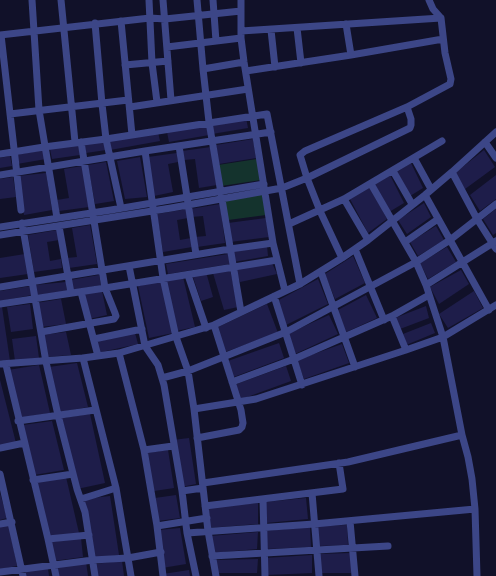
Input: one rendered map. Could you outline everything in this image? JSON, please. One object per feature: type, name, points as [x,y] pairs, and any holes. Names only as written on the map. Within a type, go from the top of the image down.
[{"type":"street","points":[[32,0],[39,110],[57,218]]},
{"type":"street","points":[[41,332],[112,320],[115,318],[115,313],[104,288],[84,162],[78,142],[72,107],[62,0]]},
{"type":"street","points":[[149,0],[152,63],[157,102]]},
{"type":"street","points":[[163,0],[171,100]]},
{"type":"street","points":[[197,0],[205,96],[241,312]]},
{"type":"street","points":[[213,0],[216,40]]},
{"type":"street","points":[[241,0],[241,34],[248,89],[273,243],[286,291]]},
{"type":"street","points":[[342,258],[320,211],[300,155],[305,151],[407,107],[447,87],[451,83],[443,39],[441,18],[433,9],[430,0]]},
{"type":"street","points":[[21,210],[0,35],[94,23],[241,12]]},
{"type":"street","points":[[167,47],[200,43],[241,34],[271,30],[441,18]]},
{"type":"street","points":[[121,21],[132,135]]},
{"type":"street","points":[[94,23],[106,139],[121,208]]},
{"type":"street","points":[[346,24],[351,55]]},
{"type":"street","points":[[297,28],[301,63]]},
{"type":"street","points":[[271,30],[276,67]]},
{"type":"street","points":[[246,71],[443,39]]},
{"type":"street","points":[[125,65],[168,62]]},
{"type":"street","points":[[203,69],[244,62]]},
{"type":"street","points":[[10,114],[102,104],[157,102],[248,89]]},
{"type":"street","points":[[0,235],[59,226],[121,208],[152,203],[222,199],[282,188],[307,178],[410,128],[411,119],[407,107]]},
{"type":"street","points":[[0,154],[44,146],[106,139],[267,114],[300,284]]},
{"type":"street","points":[[0,175],[271,132]]},
{"type":"street","points":[[56,576],[24,443],[3,365],[98,356],[118,353],[145,346],[214,325],[286,291],[321,272],[368,240],[392,219],[452,172],[496,132]]},
{"type":"street","points":[[289,224],[344,199],[442,141]]},
{"type":"street","points":[[485,142],[496,158]]},
{"type":"street","points":[[179,146],[196,254]]},
{"type":"street","points":[[145,151],[163,278],[176,337],[188,371],[194,409],[208,531],[216,576]]},
{"type":"street","points":[[414,158],[431,189]]},
{"type":"street","points":[[393,170],[412,204]]},
{"type":"street","points":[[426,286],[495,244],[477,219],[452,172]]},
{"type":"street","points":[[0,227],[57,218],[153,210],[220,191],[264,184]]},
{"type":"street","points":[[371,184],[416,262],[426,286],[443,337],[472,479],[477,576]]},
{"type":"street","points":[[424,195],[489,310]]},
{"type":"street","points":[[344,199],[368,240]]},
{"type":"street","points":[[162,378],[188,371],[224,358],[286,332],[334,307],[416,262],[450,240],[496,204]]},
{"type":"street","points":[[405,242],[438,219]]},
{"type":"street","points":[[22,224],[46,362],[73,474],[85,512],[95,576]]},
{"type":"street","points":[[59,226],[71,293]]},
{"type":"street","points":[[0,287],[230,248],[273,243]]},
{"type":"street","points":[[355,249],[384,320]]},
{"type":"street","points":[[0,304],[277,260]]},
{"type":"street","points":[[129,266],[145,346],[158,366],[162,378],[196,576]]},
{"type":"street","points":[[321,272],[355,367]]},
{"type":"street","points":[[188,275],[206,328]]},
{"type":"street","points":[[82,292],[98,356]]},
{"type":"street","points":[[232,382],[294,359],[384,320],[429,295]]},
{"type":"street","points":[[274,296],[302,385]]},
{"type":"street","points":[[194,409],[239,403],[256,399],[406,350],[443,337],[496,305]]},
{"type":"street","points":[[392,316],[406,350]]},
{"type":"street","points":[[197,438],[241,429],[244,420],[214,325]]},
{"type":"street","points":[[94,339],[142,329]]},
{"type":"street","points":[[118,353],[144,450],[157,526],[163,576]]},
{"type":"street","points":[[83,358],[116,488],[131,576]]},
{"type":"street","points":[[18,421],[95,410]]},
{"type":"street","points":[[182,491],[203,486],[339,463],[437,442],[462,435]]},
{"type":"street","points":[[0,448],[24,443]]},
{"type":"street","points":[[144,450],[173,446]]},
{"type":"street","points":[[205,506],[343,489],[339,463]]},
{"type":"street","points":[[0,474],[23,572]]},
{"type":"street","points":[[33,480],[73,474]]},
{"type":"street","points":[[81,499],[116,488]]},
{"type":"street","points":[[312,493],[319,576]]},
{"type":"street","points":[[263,499],[265,576]]},
{"type":"street","points":[[188,533],[350,521],[474,509]]},
{"type":"street","points":[[157,526],[207,518]]},
{"type":"street","points":[[350,521],[355,576]]},
{"type":"street","points":[[0,524],[12,522]]},
{"type":"street","points":[[48,539],[89,535]]},
{"type":"street","points":[[212,556],[388,546]]},
{"type":"street","points":[[0,572],[23,572],[53,565],[93,560],[128,558],[160,552]]},
{"type":"green space","points":[[257,159],[261,180],[221,186],[218,165]]},
{"type":"green space","points":[[262,193],[266,215],[228,220],[225,200]]},
{"type":"building","points":[[246,118],[248,128],[212,134],[210,124]]},
{"type":"building","points":[[207,125],[209,135],[169,142],[167,132]]},
{"type":"building","points":[[158,132],[160,141],[110,150],[108,141]]},
{"type":"building","points":[[253,139],[256,158],[219,164],[216,145]]},
{"type":"building","points":[[104,141],[106,150],[86,153],[84,143]]},
{"type":"building","points":[[78,145],[80,155],[52,159],[50,149]]},
{"type":"building","points":[[211,147],[217,185],[199,188],[195,159],[184,160],[182,151]]},
{"type":"building","points":[[44,150],[46,159],[17,164],[15,155]]},
{"type":"building","points":[[484,150],[495,167],[465,189],[455,173]]},
{"type":"building","points":[[177,153],[178,162],[168,164],[173,192],[154,196],[148,157]]},
{"type":"building","points":[[10,156],[12,166],[0,168],[0,158]]},
{"type":"building","points":[[140,157],[147,197],[125,199],[117,161]]},
{"type":"building","points":[[106,162],[114,201],[95,204],[88,165]]},
{"type":"building","points":[[411,163],[423,188],[410,196],[397,172]]},
{"type":"building","points":[[82,166],[89,207],[59,211],[57,200],[69,198],[64,169]]},
{"type":"building","points":[[46,173],[52,210],[24,215],[18,176]]},
{"type":"building","points":[[390,175],[404,203],[389,212],[373,184]]},
{"type":"building","points":[[496,175],[496,199],[480,211],[470,195]]},
{"type":"building","points":[[13,177],[16,197],[0,199],[0,179]]},
{"type":"building","points":[[370,186],[387,219],[368,233],[350,199]]},
{"type":"building","points":[[424,203],[431,217],[407,234],[398,220]]},
{"type":"building","points":[[220,204],[225,243],[197,247],[195,237],[206,236],[203,216],[191,217],[190,209]]},
{"type":"building","points":[[187,209],[188,218],[177,220],[180,240],[191,238],[192,247],[163,252],[157,214]]},
{"type":"building","points":[[496,209],[496,233],[493,235],[483,219]]},
{"type":"building","points":[[266,218],[269,237],[230,242],[228,223]]},
{"type":"building","points":[[90,225],[97,264],[69,268],[67,258],[77,257],[72,228]]},
{"type":"building","points":[[436,226],[444,240],[418,256],[410,242]]},
{"type":"building","points":[[57,230],[59,240],[47,242],[50,261],[61,259],[62,268],[34,272],[28,235]]},
{"type":"building","points":[[267,246],[268,256],[234,262],[232,252]]},
{"type":"building","points":[[447,247],[456,262],[428,279],[420,263]]},
{"type":"building","points":[[25,254],[28,274],[0,278],[0,258]]},
{"type":"building","points":[[228,254],[230,264],[168,274],[166,264]]},
{"type":"building","points":[[353,256],[365,283],[335,299],[325,274]]},
{"type":"building","points":[[272,263],[277,274],[240,282],[235,269]]},
{"type":"building","points":[[230,269],[238,307],[224,310],[213,273]]},
{"type":"building","points":[[461,270],[469,284],[439,304],[430,287]]},
{"type":"building","points":[[206,272],[213,297],[201,301],[192,274]]},
{"type":"building","points":[[99,275],[101,285],[72,290],[70,280]]},
{"type":"building","points":[[183,277],[195,327],[176,331],[164,281]]},
{"type":"building","points":[[318,279],[328,304],[286,325],[277,301]]},
{"type":"building","points":[[161,281],[173,333],[149,338],[138,286]]},
{"type":"building","points":[[66,282],[67,291],[37,295],[35,285]]},
{"type":"building","points":[[31,286],[32,295],[0,301],[0,291]]},
{"type":"building","points":[[102,291],[107,315],[89,319],[84,294]]},
{"type":"building","points":[[474,291],[483,308],[448,328],[439,314]]},
{"type":"building","points":[[366,295],[377,318],[344,333],[338,310]]},
{"type":"building","points":[[61,299],[66,324],[41,327],[36,303]]},
{"type":"building","points":[[30,304],[33,329],[11,332],[7,307]]},
{"type":"building","points":[[267,304],[278,333],[225,352],[216,328]]},
{"type":"building","points":[[426,306],[429,318],[400,329],[395,318]]},
{"type":"building","points":[[0,307],[2,307],[10,361],[4,362],[0,360]]},
{"type":"building","points":[[329,315],[338,334],[295,354],[287,334]]},
{"type":"building","points":[[431,323],[435,333],[406,345],[403,334]]},
{"type":"building","points":[[66,332],[71,355],[46,357],[42,335]]},
{"type":"building","points":[[135,333],[138,344],[97,353],[95,342]]},
{"type":"building","points":[[36,336],[39,358],[15,361],[12,339]]},
{"type":"building","points":[[279,343],[284,358],[231,378],[225,362]]},
{"type":"building","points":[[342,344],[349,363],[304,379],[297,360]]},
{"type":"building","points":[[77,363],[88,407],[60,412],[49,367]]},
{"type":"building","points":[[39,365],[50,413],[19,418],[8,370]]},
{"type":"building","points":[[286,366],[291,381],[239,400],[234,385]]},
{"type":"building","points":[[0,380],[16,443],[0,445]]},
{"type":"building","points":[[90,414],[105,483],[77,489],[62,418]]},
{"type":"building","points":[[52,421],[64,470],[34,475],[23,425]]},
{"type":"building","points":[[189,438],[196,484],[181,487],[173,440]]},
{"type":"building","points":[[168,450],[174,488],[154,491],[146,453]]},
{"type":"building","points":[[66,477],[79,533],[50,536],[36,482]]},
{"type":"building","points":[[0,493],[7,518],[0,520]]},
{"type":"building","points":[[176,495],[180,518],[158,521],[155,498]]},
{"type":"building","points":[[110,496],[119,555],[93,558],[84,499]]},
{"type":"building","points":[[306,498],[308,519],[266,523],[265,502]]},
{"type":"building","points":[[258,503],[258,524],[208,528],[206,508]]},
{"type":"building","points":[[9,525],[17,566],[0,569],[0,526]]},
{"type":"building","points":[[347,525],[348,545],[318,546],[317,526]]},
{"type":"building","points":[[310,527],[311,547],[266,549],[266,531]]},
{"type":"building","points":[[180,528],[186,564],[162,568],[159,530]]},
{"type":"building","points":[[258,532],[257,549],[212,553],[210,536]]},
{"type":"building","points":[[81,538],[83,557],[53,561],[51,542]]},
{"type":"building","points":[[351,553],[351,573],[321,573],[318,554]]},
{"type":"building","points":[[312,555],[312,573],[266,575],[265,558]]},
{"type":"building","points":[[258,559],[257,573],[217,573],[215,560]]},
{"type":"building","points":[[122,561],[124,576],[96,576],[94,564]]},
{"type":"building","points":[[86,562],[88,576],[57,576],[56,568]]},
{"type":"building","points":[[48,569],[49,576],[26,576],[25,571]]},
{"type":"building","points":[[189,570],[190,576],[163,576],[163,574]]}]
